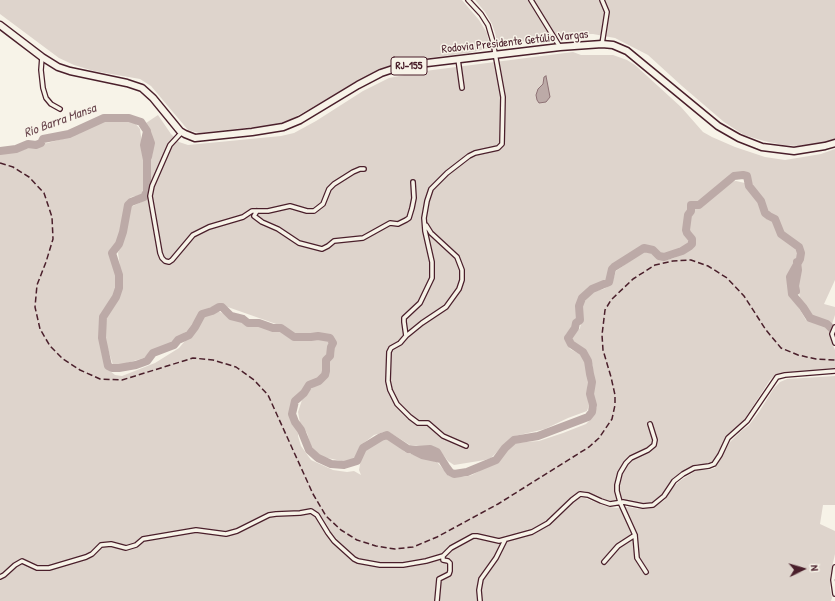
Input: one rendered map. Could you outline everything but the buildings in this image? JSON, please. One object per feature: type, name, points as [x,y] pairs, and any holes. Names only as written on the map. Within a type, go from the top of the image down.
[{"type":"main road","name":"Rodovia Presidente Getúlio Vargas","points":[[0,25],[42,57],[58,67],[127,83],[142,88],[153,98],[175,126],[190,137],[201,138],[283,127],[300,120],[381,73],[402,66],[560,47],[602,44],[620,47],[634,55],[708,118],[728,133],[739,138],[762,147],[794,151],[835,143]]},
{"type":"street","points":[[406,336],[404,318],[420,303],[432,278],[432,262],[424,221],[427,201],[431,189],[447,173],[469,156],[475,153],[498,148],[502,144],[503,97],[493,42],[488,25],[481,14],[468,0]]},
{"type":"street","points":[[531,0],[560,47]]},
{"type":"street","points":[[602,0],[607,12],[602,44]]},
{"type":"street","points":[[42,57],[41,70],[46,98],[51,104],[60,109]]},
{"type":"street","points":[[458,59],[462,88]]},
{"type":"street","points":[[182,132],[170,145],[152,186],[150,196],[162,258],[169,262],[193,234],[209,227],[243,217],[252,211],[268,211],[290,206],[307,212],[314,211],[323,204],[329,189],[334,184],[353,172],[364,169]]},
{"type":"street","points":[[257,211],[254,216],[262,222],[278,229],[299,243],[325,249],[334,241],[363,238],[390,223],[398,224],[409,218],[414,198],[413,182]]},
{"type":"street","points":[[424,221],[431,233],[457,257],[462,270],[462,280],[459,289],[446,307],[422,323],[400,343],[391,348],[388,354],[388,382],[393,397],[402,410],[418,423],[428,423],[443,436],[466,446]]},
{"type":"street","points":[[835,327],[832,334],[835,344]]},
{"type":"street","points":[[0,577],[15,565],[22,562],[37,568],[48,568],[86,557],[92,554],[101,545],[111,544],[126,548],[136,545],[143,539],[196,530],[226,534],[237,531],[269,515],[311,511],[317,515],[334,540],[358,561],[380,565],[426,561],[443,556],[451,548],[473,536],[492,540],[505,540],[532,532],[541,528],[580,494],[588,495],[610,504],[627,502],[646,506],[653,505],[664,496],[674,481],[683,474],[694,468],[714,464],[728,438],[747,421],[777,377],[785,375],[835,372]]},
{"type":"street","points":[[646,572],[637,558],[635,535],[620,502],[618,479],[626,463],[631,458],[648,450],[654,445],[655,440],[650,424]]},
{"type":"street","points":[[604,562],[618,546],[635,535]]},
{"type":"street","points":[[480,601],[479,590],[481,579],[496,558],[505,540]]},
{"type":"street","points":[[437,601],[439,579],[441,576],[449,574],[450,571],[449,561],[443,560],[443,556]]},
{"type":"street","points":[[835,566],[833,580],[835,594]]},
{"type":"shaded area","points":[[0,0],[462,0],[479,20],[487,33],[490,48],[468,53],[405,61],[388,66],[365,77],[290,120],[273,125],[199,133],[188,130],[151,86],[140,79],[94,71],[74,65],[59,58],[0,14]]},
{"type":"shaded area","points":[[475,0],[835,0],[835,139],[820,144],[798,146],[783,145],[744,135],[724,122],[648,55],[615,38],[593,34],[578,34],[498,45],[492,24],[485,12]]},
{"type":"shaded area","points":[[573,52],[581,55],[613,55],[627,60],[635,65],[681,107],[703,132],[735,147],[765,157],[785,160],[821,154],[835,149],[835,280],[824,304],[835,307],[835,315],[832,324],[813,317],[800,298],[798,287],[801,273],[800,263],[802,251],[800,245],[783,233],[777,218],[767,211],[763,200],[753,188],[748,173],[735,173],[698,203],[689,204],[689,211],[684,230],[690,241],[689,245],[663,254],[653,248],[643,246],[613,266],[608,280],[593,286],[581,295],[576,307],[577,318],[574,326],[566,334],[565,338],[570,349],[582,355],[585,360],[588,380],[587,394],[589,405],[587,411],[545,429],[515,436],[491,458],[485,460],[454,465],[448,461],[438,448],[410,445],[389,432],[374,435],[360,446],[355,457],[350,461],[346,462],[323,457],[312,449],[307,433],[300,423],[298,412],[302,400],[312,388],[321,383],[327,376],[329,362],[334,355],[334,338],[332,336],[319,333],[295,334],[279,325],[222,305],[216,305],[201,312],[187,331],[169,344],[150,352],[144,358],[120,365],[113,364],[106,343],[106,323],[107,316],[117,301],[120,290],[121,274],[118,253],[125,234],[129,211],[131,207],[145,200],[149,188],[149,170],[153,143],[146,123],[158,115],[171,134],[179,142],[188,145],[281,136],[294,133],[363,91],[389,78],[425,71]]},
{"type":"shaded area","points":[[546,76],[550,97],[546,102],[539,103],[536,95],[538,89],[543,84],[544,77]]},
{"type":"shaded area","points":[[114,120],[134,122],[140,129],[144,157],[145,185],[141,195],[131,197],[127,201],[118,244],[110,254],[110,259],[115,266],[117,285],[115,294],[103,314],[100,323],[101,350],[105,367],[115,375],[122,376],[155,363],[179,348],[203,317],[218,311],[235,319],[242,320],[250,325],[263,326],[278,330],[292,340],[318,337],[329,340],[331,343],[329,347],[330,353],[325,358],[323,363],[324,374],[309,382],[302,394],[293,401],[290,410],[291,422],[293,426],[298,429],[298,436],[301,446],[311,460],[333,470],[347,472],[354,471],[361,475],[359,470],[362,453],[368,446],[385,437],[392,440],[405,452],[437,462],[449,476],[464,477],[472,475],[497,461],[506,449],[513,443],[539,441],[586,424],[597,407],[593,394],[595,383],[592,372],[593,366],[588,354],[574,344],[572,337],[580,328],[584,298],[595,291],[607,287],[613,280],[616,271],[644,251],[650,250],[660,259],[666,260],[674,258],[691,249],[694,244],[694,240],[692,234],[688,232],[688,230],[693,209],[704,204],[728,182],[736,181],[745,183],[752,194],[758,199],[764,214],[773,222],[778,232],[798,251],[799,256],[788,275],[790,293],[806,320],[827,326],[831,330],[831,341],[835,350],[835,370],[791,372],[773,377],[744,422],[730,435],[714,461],[704,465],[697,464],[673,478],[662,494],[651,503],[644,504],[625,500],[613,502],[585,491],[578,492],[574,495],[578,498],[585,498],[605,506],[616,508],[652,508],[665,500],[672,488],[681,480],[697,470],[709,470],[715,468],[730,442],[749,425],[774,388],[780,382],[787,379],[835,376],[835,505],[823,505],[820,524],[835,531],[835,554],[830,576],[831,601],[0,601],[0,152],[14,152],[66,138],[80,133],[98,122]]},
{"type":"waterway","name":"Rio Barra Mansa","points":[[0,151],[16,149],[28,144],[36,145],[41,143],[43,139],[69,134],[104,118],[129,118],[141,122],[147,131],[144,145],[147,160],[147,191],[144,197],[131,202],[128,205],[123,232],[119,244],[112,253],[119,275],[119,288],[116,297],[103,317],[102,338],[108,366],[112,368],[119,368],[136,365],[147,361],[153,353],[174,345],[178,340],[189,335],[202,314],[219,307],[222,307],[231,316],[243,319],[248,323],[259,323],[273,328],[281,328],[294,337],[318,336],[330,338],[333,343],[330,356],[326,360],[325,375],[319,381],[309,385],[304,393],[295,401],[292,414],[295,422],[301,430],[309,450],[318,458],[331,464],[344,465],[357,461],[363,448],[387,435],[408,449],[430,449],[437,452],[450,472],[454,474],[467,472],[496,460],[505,448],[514,440],[538,436],[588,417],[592,412],[593,405],[590,394],[592,382],[588,361],[583,352],[571,344],[568,338],[575,328],[576,323],[580,320],[579,306],[582,298],[592,289],[609,282],[612,269],[614,267],[644,248],[653,250],[659,256],[664,257],[682,251],[690,246],[692,244],[692,239],[686,230],[691,205],[699,205],[734,176],[747,176],[749,186],[761,201],[765,213],[775,219],[781,234],[799,247],[801,253],[800,259],[790,277],[792,294],[810,318],[827,324],[835,332]]},
{"type":"waterway","name":"Rio Barra Mansa","points":[[147,132],[151,143],[148,157]]},
{"type":"waterway","name":"Rio Barra Mansa","points":[[796,291],[795,286],[798,270],[797,262]]},
{"type":"waterway","name":"Rio Barra Mansa","points":[[412,450],[422,455],[441,459]]},
{"type":"railway","points":[[0,163],[13,167],[29,177],[44,193],[52,217],[53,239],[37,285],[35,307],[40,329],[50,346],[63,359],[80,370],[100,379],[122,380],[193,358],[213,360],[236,367],[254,380],[268,395],[313,494],[326,516],[341,530],[357,540],[376,546],[395,549],[413,547],[437,537],[498,504],[589,447],[599,438],[612,419],[615,405],[615,395],[603,350],[602,335],[605,310],[611,300],[633,279],[655,265],[673,261],[691,260],[708,266],[727,278],[744,296],[766,330],[781,348],[798,355],[816,359],[835,360]]}]
